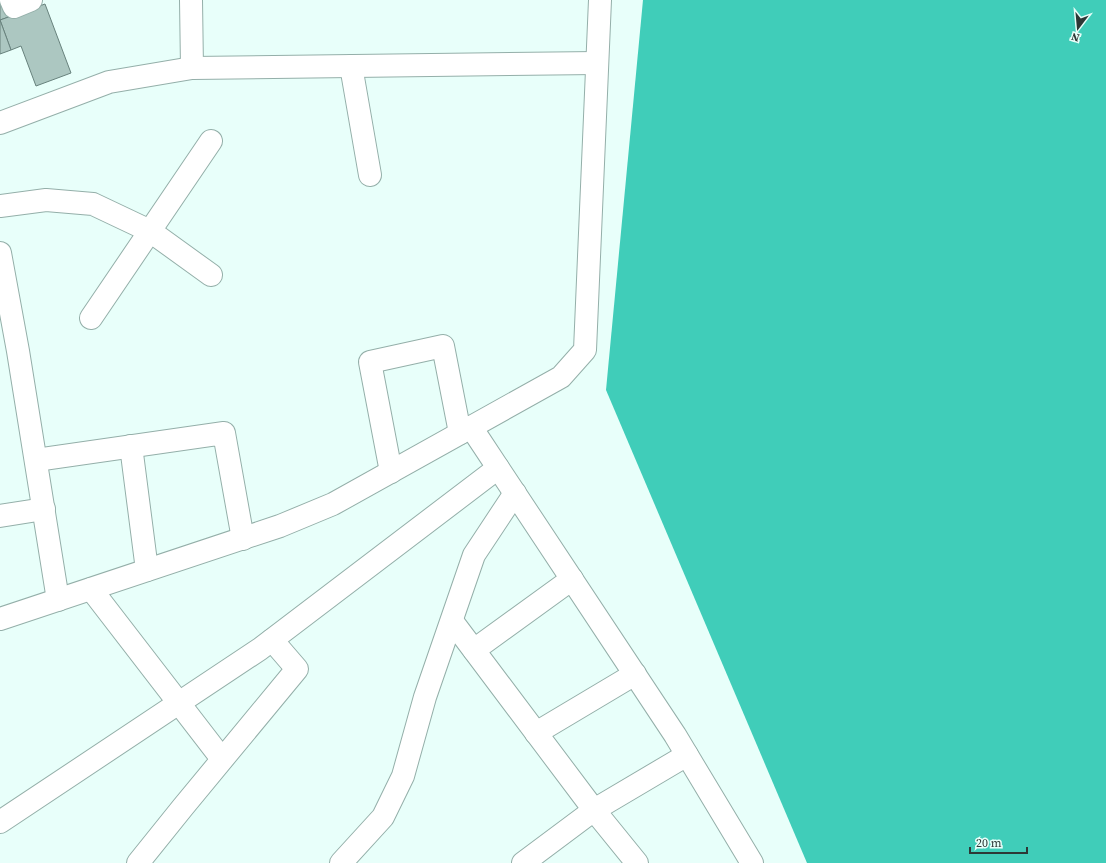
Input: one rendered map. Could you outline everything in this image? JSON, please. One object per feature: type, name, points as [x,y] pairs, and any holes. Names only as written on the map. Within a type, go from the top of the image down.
[{"type":"street","points":[[11,0],[14,8],[31,0]]},
{"type":"street","points":[[191,0],[192,68]]},
{"type":"street","points":[[0,619],[243,539],[334,504],[561,377],[585,350],[600,0]]},
{"type":"street","points":[[0,123],[108,82],[192,68],[597,63]]},
{"type":"street","points":[[351,66],[370,174]]},
{"type":"street","points":[[91,318],[211,141]]},
{"type":"street","points":[[0,206],[46,200],[93,204],[150,231],[212,275]]},
{"type":"street","points":[[0,253],[3,289],[18,350],[58,600]]},
{"type":"street","points":[[391,472],[370,362],[443,346],[465,430],[498,468],[635,674],[687,755],[752,863]]},
{"type":"street","points":[[36,460],[224,433],[243,539]]},
{"type":"street","points":[[131,446],[147,570]]},
{"type":"street","points":[[0,822],[272,640],[498,468]]},
{"type":"street","points":[[341,863],[383,817],[403,776],[425,697],[474,555],[515,494]]},
{"type":"street","points":[[0,516],[44,509]]},
{"type":"street","points":[[474,650],[572,579]]},
{"type":"street","points":[[90,589],[222,759]]},
{"type":"street","points":[[452,621],[594,810],[637,863]]},
{"type":"street","points":[[138,863],[297,669],[272,640]]},
{"type":"street","points":[[536,733],[635,674]]},
{"type":"street","points":[[523,863],[594,810],[687,755]]},
{"type":"green space","points":[[643,0],[1106,0],[1106,863],[807,863],[606,390]]},
{"type":"building","points":[[0,0],[3,0],[9,17],[0,20]]},
{"type":"building","points":[[45,4],[71,73],[36,86],[21,46],[11,50],[0,20]]},
{"type":"building","points":[[0,20],[11,50],[0,54]]}]
